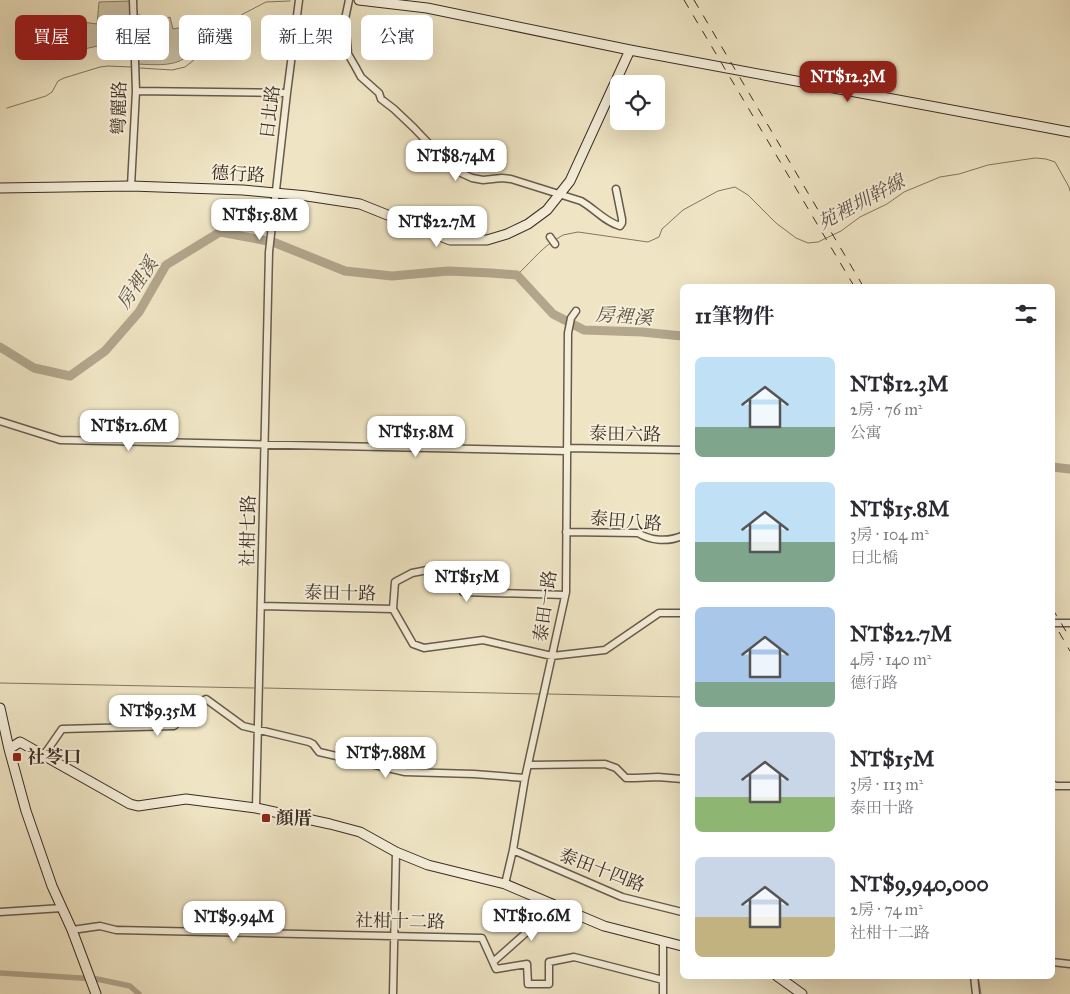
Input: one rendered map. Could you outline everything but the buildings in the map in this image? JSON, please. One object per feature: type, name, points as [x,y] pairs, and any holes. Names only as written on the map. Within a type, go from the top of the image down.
[{"type":"street","name":"彎麗路","points":[[132,186],[136,91],[133,0]]},
{"type":"street","name":"日北路","points":[[269,255],[299,0]]},
{"type":"street","points":[[349,0],[345,19],[348,54],[361,77],[379,93],[381,99],[394,109],[435,150],[466,176],[483,180],[511,179],[582,201],[607,220],[620,226],[622,219],[616,189]]},
{"type":"street","points":[[359,0],[430,4],[630,50],[1070,132]]},
{"type":"street","name":"德行路","points":[[0,188],[132,186],[242,190],[307,196],[360,204],[450,240],[486,240],[507,234],[528,224],[547,210],[570,181],[630,50]]},
{"type":"street","points":[[136,91],[287,93]]},
{"type":"street","points":[[550,237],[555,244]]},
{"type":"street","name":"社柑七路","points":[[256,808],[269,255]]},
{"type":"street","name":"泰田一路","points":[[505,884],[513,850],[525,778],[565,596],[568,328],[571,318],[576,311]]},
{"type":"street","name":"泰田六路","points":[[0,421],[60,440],[680,450]]},
{"type":"street","name":"泰田八路","points":[[566,532],[638,533],[647,538],[672,540],[680,537]]},
{"type":"street","points":[[393,609],[395,582],[412,573],[448,566],[464,592],[565,596]]},
{"type":"street","name":"泰田十路","points":[[261,606],[393,609],[413,644],[424,648],[483,640],[552,656],[605,650],[659,613],[680,613]]},
{"type":"street","points":[[1055,623],[1070,623]]},
{"type":"street","points":[[44,755],[62,729],[174,726],[206,698],[243,726],[309,742],[319,752],[404,772],[525,778]]},
{"type":"street","points":[[0,708],[5,750],[46,868],[95,992]]},
{"type":"street","points":[[5,750],[20,742],[130,804],[138,806],[186,799],[256,808],[360,832],[396,852],[428,865],[505,884],[604,926],[680,945]]},
{"type":"street","points":[[529,765],[605,764],[616,768],[626,778],[680,779]]},
{"type":"street","points":[[1055,786],[1070,786]]},
{"type":"street","name":"泰田十四路","points":[[513,850],[622,897],[680,912]]},
{"type":"street","points":[[393,994],[396,852]]},
{"type":"street","points":[[550,903],[528,931],[493,962],[496,969],[527,964],[528,984],[549,984],[550,962],[574,957],[663,980]]},
{"type":"street","points":[[0,912],[62,908]]},
{"type":"street","name":"社柑十二路","points":[[72,930],[100,926],[116,930],[482,938],[493,962]]},
{"type":"street","points":[[663,941],[664,994]]},
{"type":"street","points":[[1055,962],[1070,964]]},
{"type":"street","points":[[780,979],[802,994]]},
{"type":"street","points":[[974,979],[976,994]]},
{"type":"shaded area","points":[[132,1],[132,14],[139,15],[98,15],[99,2]]},
{"type":"shaded area","points":[[170,17],[173,29],[179,28],[179,60],[181,60],[168,64],[132,64],[132,60],[169,60]]},
{"type":"shaded area","points":[[87,23],[97,24],[97,46],[87,48]]},
{"type":"waterway","points":[[140,68],[172,70],[185,67],[194,60],[209,40],[222,27],[266,2],[290,1]]},
{"type":"waterway","points":[[7,108],[46,96],[52,92],[58,81],[64,78],[100,67],[131,67]]},
{"type":"waterway","name":"苑裡圳幹線","points":[[555,240],[563,235],[578,232],[648,242],[659,237],[662,229],[683,210],[718,191],[735,187],[748,195],[776,223],[796,238],[808,243],[818,242],[841,231],[860,217],[887,204],[904,192],[940,177],[959,174],[988,165],[1035,158],[1055,162],[1070,191]]},
{"type":"waterway","name":"房裡溪","points":[[0,347],[34,368],[70,376],[105,351],[139,312],[166,265],[220,232],[273,242],[345,271],[392,276],[448,271],[517,275],[553,314],[584,330],[642,332],[680,336]]},
{"type":"waterway","name":"苑裡圳幹線","points":[[517,275],[552,242]]},
{"type":"waterway","name":"房裡溪","points":[[1055,467],[1070,469]]},
{"type":"waterway","points":[[0,683],[254,688]]},
{"type":"waterway","points":[[264,688],[540,694]]},
{"type":"waterway","points":[[548,694],[680,697]]},
{"type":"waterway","points":[[0,973],[97,979],[130,986],[139,994]]},
{"type":"waterway","points":[[978,979],[981,994]]},
{"type":"railway","points":[[684,0],[853,284]]},
{"type":"railway","points":[[694,0],[862,284]]},
{"type":"railway","points":[[1055,613],[1070,638]]},
{"type":"railway","points":[[1059,632],[1070,651]]},
{"type":"place","name":"社苓口","points":[[17,757]]},
{"type":"place","name":"顏厝","points":[[266,818]]}]
